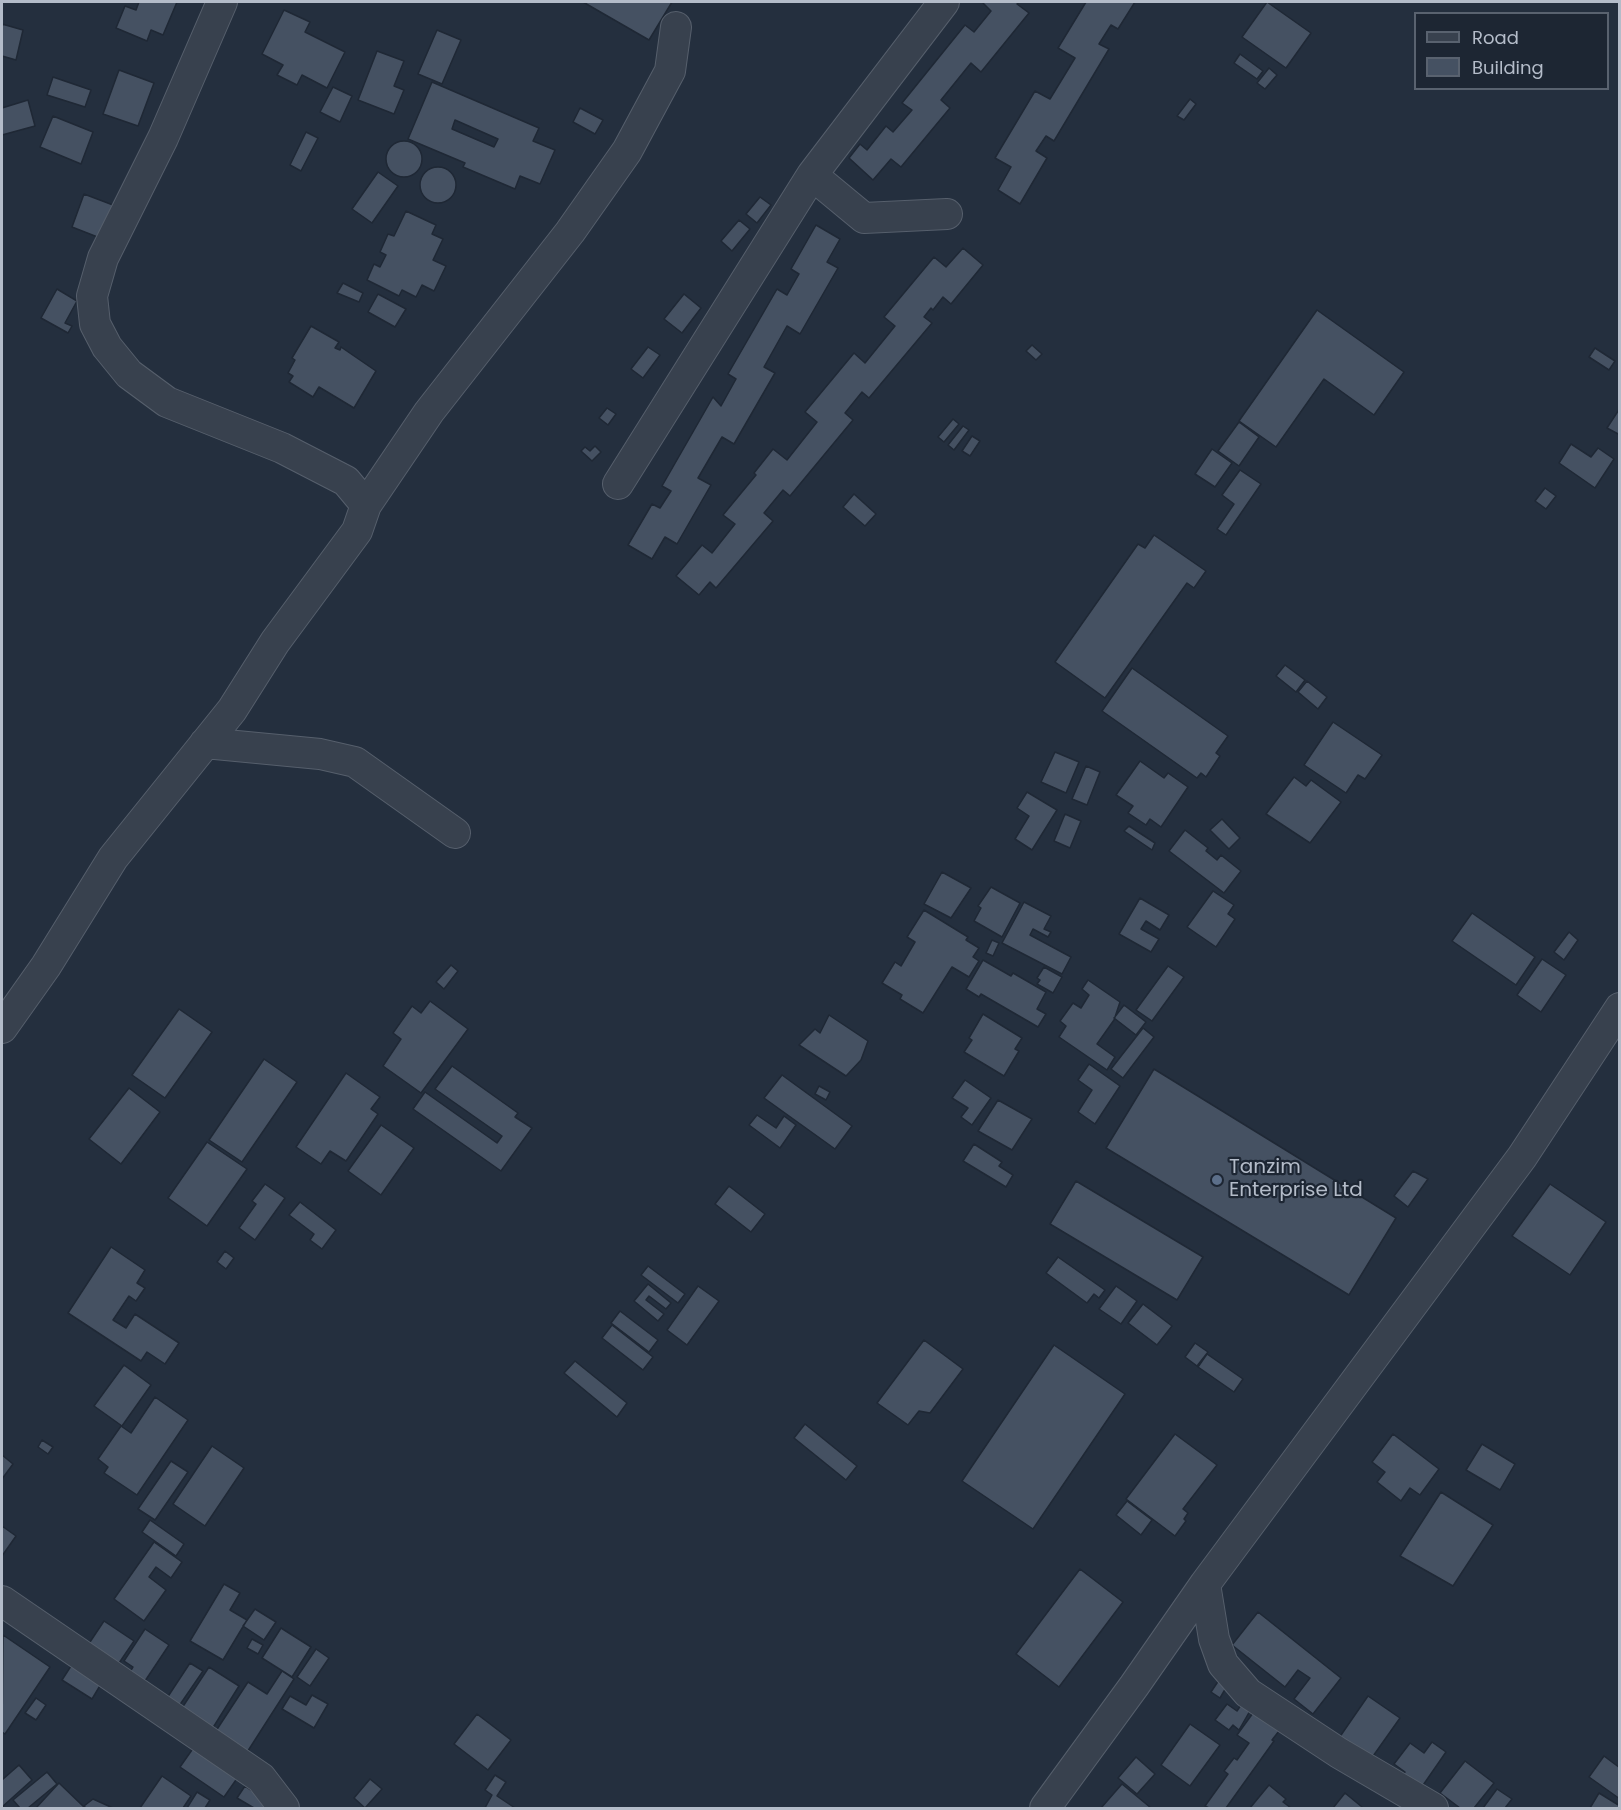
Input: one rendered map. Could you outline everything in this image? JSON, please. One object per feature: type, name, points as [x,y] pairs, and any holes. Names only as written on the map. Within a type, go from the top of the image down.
[{"type":"street","points":[[222,2],[163,138],[103,258],[92,296],[94,324],[107,347],[129,374],[167,402],[302,458],[346,481],[366,505]]},
{"type":"street","points":[[618,484],[812,175],[944,2]]},
{"type":"street","points":[[2,1028],[46,966],[113,858],[232,710],[275,642],[357,531],[366,505],[429,412],[570,231],[627,151],[670,71],[676,27]]},
{"type":"street","points":[[812,175],[864,218],[947,214]]},
{"type":"street","points":[[205,743],[320,754],[355,762],[455,833]]},
{"type":"street","points":[[1045,1809],[1205,1584],[1522,1157],[1620,1008]]},
{"type":"street","points":[[1205,1584],[1214,1639],[1223,1664],[1248,1693],[1339,1753],[1433,1809]]},
{"type":"street","points":[[2,1601],[261,1778],[284,1809]]},
{"type":"building","points":[[139,2],[177,2],[163,35],[151,30],[147,41],[116,28],[125,6],[136,10]]},
{"type":"building","points":[[583,2],[672,2],[649,40]]},
{"type":"building","points":[[982,2],[1019,2],[1017,4],[1029,13],[981,72],[971,63],[941,100],[950,108],[901,167],[891,159],[873,180],[849,158],[860,144],[867,150],[886,126],[893,132],[912,110],[902,103],[965,25],[974,32],[991,11]]},
{"type":"building","points":[[1086,2],[1135,2],[1118,29],[1111,25],[1099,44],[1109,49],[1054,141],[1046,136],[1036,151],[1047,158],[1020,204],[998,190],[1011,167],[995,158],[1035,91],[1050,99],[1075,58],[1058,48]]},
{"type":"building","points":[[1267,2],[1311,33],[1286,68],[1242,37]]},
{"type":"building","points":[[284,10],[310,22],[305,32],[345,52],[327,88],[302,75],[297,85],[277,75],[283,65],[262,54]]},
{"type":"building","points":[[2,24],[23,30],[16,60],[2,56]]},
{"type":"building","points":[[437,30],[461,40],[442,84],[418,74]]},
{"type":"building","points":[[377,51],[404,61],[394,86],[404,90],[394,114],[358,100]]},
{"type":"building","points":[[1240,54],[1263,71],[1257,79],[1234,63]]},
{"type":"building","points":[[1269,68],[1277,75],[1265,89],[1257,83]]},
{"type":"building","points":[[119,70],[154,83],[138,126],[103,114]]},
{"type":"building","points":[[53,77],[91,90],[85,107],[47,95]]},
{"type":"building","points":[[432,82],[539,128],[533,141],[555,150],[540,184],[520,176],[515,189],[463,167],[465,163],[408,139]],"holes":[[[455,120],[498,139],[494,147],[452,129]]]},
{"type":"building","points":[[333,87],[352,96],[340,122],[320,112]]},
{"type":"building","points":[[1190,99],[1196,104],[1184,120],[1177,116]]},
{"type":"building","points":[[28,100],[35,126],[2,135],[2,108]]},
{"type":"building","points":[[580,108],[603,120],[595,134],[573,122]]},
{"type":"building","points":[[53,116],[93,132],[81,164],[40,147]]},
{"type":"building","points":[[306,132],[318,138],[301,171],[290,165]]},
{"type":"building","points":[[404,141],[417,146],[422,159],[417,172],[404,177],[391,172],[386,159],[391,146]]},
{"type":"building","points":[[438,167],[451,172],[456,185],[451,198],[438,203],[425,198],[420,185],[425,172]]},
{"type":"building","points":[[378,172],[398,186],[372,223],[352,209]]},
{"type":"building","points":[[84,194],[113,205],[100,238],[72,227]]},
{"type":"building","points":[[760,197],[771,205],[757,223],[746,214]]},
{"type":"building","points":[[406,211],[436,225],[432,234],[443,239],[433,260],[446,266],[434,291],[422,285],[416,297],[402,290],[399,296],[367,280],[374,264],[380,267],[386,255],[380,252],[388,234],[394,236]]},
{"type":"building","points":[[739,220],[750,229],[732,251],[721,241]]},
{"type":"building","points":[[816,225],[840,239],[827,262],[838,268],[800,334],[787,326],[764,367],[775,373],[734,444],[722,437],[698,478],[711,485],[677,544],[665,537],[652,559],[628,545],[652,504],[660,508],[671,491],[662,486],[713,397],[721,406],[736,379],[728,374],[777,289],[787,295],[799,274],[791,269]]},
{"type":"building","points":[[963,248],[983,265],[951,304],[943,297],[933,310],[931,308],[924,317],[932,323],[869,398],[862,392],[845,413],[853,420],[790,496],[783,490],[764,513],[773,521],[716,588],[710,582],[699,595],[676,576],[702,545],[712,553],[735,524],[723,515],[756,475],[754,473],[773,449],[787,460],[817,422],[805,412],[854,353],[865,363],[895,326],[884,317],[934,257],[946,267]]},
{"type":"building","points":[[343,283],[363,293],[359,302],[337,293]]},
{"type":"building","points":[[57,289],[77,301],[65,323],[72,326],[68,333],[41,318]]},
{"type":"building","points":[[378,294],[406,309],[395,327],[368,312]]},
{"type":"building","points":[[684,294],[701,308],[682,333],[664,319]]},
{"type":"building","points":[[1317,310],[1404,372],[1374,415],[1324,379],[1276,447],[1239,421]]},
{"type":"building","points":[[311,326],[339,342],[335,348],[340,350],[341,347],[376,371],[354,408],[319,387],[313,397],[289,382],[293,376],[288,373],[295,360],[292,358]]},
{"type":"building","points":[[1032,345],[1042,354],[1036,360],[1026,351]]},
{"type":"building","points":[[648,347],[660,355],[643,378],[631,369]]},
{"type":"building","points":[[1595,348],[1615,361],[1609,370],[1589,357]]},
{"type":"building","points":[[607,408],[616,414],[608,425],[599,418]]},
{"type":"building","points":[[1620,408],[1620,435],[1607,428]]},
{"type":"building","points":[[953,419],[959,424],[944,442],[938,437]]},
{"type":"building","points":[[1239,422],[1259,437],[1239,466],[1218,451]]},
{"type":"building","points":[[963,426],[969,430],[954,450],[948,445]]},
{"type":"building","points":[[972,436],[980,441],[970,456],[962,451]]},
{"type":"building","points":[[1571,444],[1591,457],[1598,448],[1614,459],[1595,488],[1559,463]]},
{"type":"building","points":[[595,446],[601,452],[592,461],[581,451],[585,447],[590,451]]},
{"type":"building","points":[[1212,449],[1232,463],[1215,487],[1195,474]]},
{"type":"building","points":[[1240,470],[1261,484],[1226,535],[1217,529],[1234,504],[1222,495]]},
{"type":"building","points":[[1545,488],[1556,496],[1546,509],[1535,501]]},
{"type":"building","points":[[854,494],[876,514],[865,526],[843,507]]},
{"type":"building","points":[[1154,535],[1206,571],[1194,588],[1187,583],[1105,698],[1055,662],[1138,544],[1145,548]]},
{"type":"building","points":[[1285,665],[1305,680],[1296,692],[1276,676]]},
{"type":"building","points":[[1132,668],[1228,736],[1216,753],[1220,756],[1206,777],[1201,773],[1197,778],[1102,711]]},
{"type":"building","points":[[1307,681],[1327,697],[1318,709],[1298,692]]},
{"type":"building","points":[[1333,722],[1382,755],[1365,779],[1358,775],[1346,793],[1304,765]]},
{"type":"building","points":[[1055,752],[1079,762],[1066,793],[1041,782]]},
{"type":"building","points":[[1140,761],[1164,778],[1168,773],[1188,787],[1161,827],[1150,819],[1146,825],[1128,813],[1133,806],[1116,795]]},
{"type":"building","points":[[1086,766],[1100,772],[1087,805],[1072,799]]},
{"type":"building","points":[[1294,777],[1306,786],[1311,780],[1341,802],[1310,843],[1266,814]]},
{"type":"building","points":[[1027,792],[1057,810],[1032,850],[1015,839],[1029,816],[1017,808]]},
{"type":"building","points":[[1065,814],[1081,821],[1070,848],[1054,841]]},
{"type":"building","points":[[1222,819],[1240,838],[1229,849],[1210,830]]},
{"type":"building","points":[[1129,826],[1155,843],[1152,850],[1124,831]]},
{"type":"building","points":[[1185,830],[1208,848],[1206,851],[1217,860],[1221,855],[1241,871],[1224,893],[1169,851]]},
{"type":"building","points":[[942,872],[971,888],[951,918],[924,904]]},
{"type":"building","points":[[991,887],[1020,903],[1002,937],[974,921],[981,908],[978,906]]},
{"type":"building","points":[[1213,891],[1234,905],[1228,914],[1235,919],[1216,947],[1187,927]]},
{"type":"building","points":[[1140,898],[1169,915],[1160,930],[1146,921],[1141,929],[1159,939],[1151,952],[1119,934]]},
{"type":"building","points":[[1024,902],[1051,916],[1044,929],[1051,932],[1048,937],[1033,929],[1030,935],[1071,957],[1062,974],[1002,943]]},
{"type":"building","points":[[924,910],[968,937],[966,940],[979,948],[973,957],[979,961],[969,977],[952,967],[923,1013],[900,999],[902,995],[882,983],[895,962],[901,966],[915,942],[907,937]]},
{"type":"building","points":[[1472,913],[1535,957],[1516,985],[1452,941]]},
{"type":"building","points":[[1569,932],[1578,940],[1564,960],[1554,952]]},
{"type":"building","points":[[992,940],[999,943],[993,956],[986,953]]},
{"type":"building","points":[[1542,959],[1566,975],[1541,1012],[1517,995]]},
{"type":"building","points":[[983,960],[1011,976],[1013,973],[1046,992],[1037,1009],[1046,1014],[1038,1027],[981,994],[979,997],[966,989]]},
{"type":"building","points":[[451,965],[458,971],[444,989],[436,982]]},
{"type":"building","points":[[1168,966],[1184,977],[1152,1021],[1136,1010]]},
{"type":"building","points":[[1044,967],[1062,977],[1053,993],[1037,984],[1040,980],[1037,978]]},
{"type":"building","points":[[1088,980],[1120,1002],[1114,1020],[1097,1044],[1115,1057],[1107,1070],[1059,1037],[1066,1026],[1060,1021],[1073,1003],[1081,1008],[1089,995],[1082,989]]},
{"type":"building","points":[[430,1001],[468,1029],[421,1093],[383,1066],[401,1039],[393,1033],[412,1006],[421,1013]]},
{"type":"building","points":[[1124,1005],[1146,1022],[1136,1035],[1114,1018]]},
{"type":"building","points":[[179,1009],[212,1032],[165,1098],[132,1075]]},
{"type":"building","points":[[983,1014],[1022,1038],[1015,1049],[1019,1051],[1004,1076],[964,1052]]},
{"type":"building","points":[[829,1015],[868,1041],[861,1060],[846,1076],[799,1045],[815,1029],[820,1033]]},
{"type":"building","points":[[1143,1028],[1154,1037],[1123,1078],[1111,1069]]},
{"type":"building","points":[[264,1059],[297,1082],[242,1162],[209,1140]]},
{"type":"building","points":[[1089,1064],[1120,1086],[1095,1124],[1078,1112],[1092,1090],[1078,1080]]},
{"type":"building","points":[[452,1066],[518,1113],[515,1117],[532,1128],[501,1171],[413,1109],[425,1092],[497,1143],[502,1136],[435,1089]]},
{"type":"building","points":[[1154,1069],[1396,1218],[1349,1295],[1106,1148]]},
{"type":"building","points":[[346,1073],[380,1097],[371,1109],[378,1114],[346,1161],[330,1151],[321,1164],[296,1147]]},
{"type":"building","points":[[782,1075],[852,1126],[835,1149],[764,1098]]},
{"type":"building","points":[[965,1080],[991,1098],[972,1125],[961,1117],[968,1108],[952,1098]]},
{"type":"building","points":[[819,1086],[830,1092],[826,1100],[815,1094]]},
{"type":"building","points":[[129,1088],[160,1112],[121,1164],[89,1139]]},
{"type":"building","points":[[998,1100],[1032,1119],[1012,1150],[978,1131]]},
{"type":"building","points":[[757,1115],[776,1128],[784,1116],[796,1125],[780,1148],[749,1125]]},
{"type":"building","points":[[381,1125],[414,1148],[381,1195],[348,1171]]},
{"type":"building","points":[[207,1142],[247,1169],[207,1226],[168,1198]]},
{"type":"building","points":[[974,1144],[1002,1162],[999,1166],[1013,1175],[1006,1187],[963,1161]]},
{"type":"building","points":[[1413,1171],[1428,1179],[1408,1207],[1394,1196]]},
{"type":"building","points":[[1076,1181],[1203,1257],[1177,1300],[1050,1224]]},
{"type":"building","points":[[265,1184],[285,1198],[255,1240],[239,1228],[256,1204],[252,1201]]},
{"type":"building","points":[[1550,1184],[1606,1222],[1570,1275],[1512,1236]]},
{"type":"building","points":[[729,1186],[765,1214],[751,1232],[715,1204]]},
{"type":"building","points":[[300,1202],[336,1230],[322,1249],[310,1240],[314,1234],[289,1215]]},
{"type":"building","points":[[111,1247],[145,1270],[137,1283],[145,1288],[136,1301],[129,1296],[113,1320],[126,1328],[135,1314],[179,1343],[165,1364],[147,1352],[141,1361],[68,1313]]},
{"type":"building","points":[[225,1251],[234,1258],[226,1269],[217,1262]]},
{"type":"building","points":[[1058,1257],[1105,1290],[1099,1298],[1094,1294],[1087,1303],[1046,1273]]},
{"type":"building","points":[[648,1266],[685,1294],[678,1303],[641,1275]]},
{"type":"building","points":[[648,1284],[671,1303],[666,1309],[649,1296],[646,1300],[664,1314],[658,1321],[634,1301]]},
{"type":"building","points":[[698,1286],[719,1301],[687,1345],[667,1330]]},
{"type":"building","points":[[1116,1286],[1137,1301],[1121,1324],[1099,1309]]},
{"type":"building","points":[[1143,1304],[1172,1326],[1157,1345],[1128,1323]]},
{"type":"building","points":[[620,1311],[658,1340],[649,1352],[611,1323]]},
{"type":"building","points":[[612,1325],[653,1357],[643,1370],[602,1338]]},
{"type":"building","points":[[924,1340],[963,1369],[930,1413],[919,1411],[908,1425],[877,1403]]},
{"type":"building","points":[[1195,1343],[1208,1352],[1197,1366],[1185,1357]]},
{"type":"building","points":[[1054,1345],[1125,1394],[1033,1529],[962,1481]]},
{"type":"building","points":[[1207,1354],[1243,1379],[1234,1392],[1198,1367]]},
{"type":"building","points":[[575,1361],[627,1403],[617,1417],[564,1373]]},
{"type":"building","points":[[124,1365],[151,1385],[122,1426],[94,1406]]},
{"type":"building","points":[[155,1397],[188,1420],[137,1495],[104,1473],[108,1467],[98,1459],[121,1426],[131,1433]]},
{"type":"building","points":[[805,1424],[857,1466],[846,1480],[794,1438]]},
{"type":"building","points":[[1175,1434],[1217,1465],[1183,1509],[1188,1513],[1184,1519],[1186,1521],[1175,1536],[1126,1499]]},
{"type":"building","points":[[1393,1434],[1439,1469],[1420,1495],[1410,1488],[1401,1501],[1377,1482],[1385,1472],[1372,1462]]},
{"type":"building","points":[[42,1440],[53,1447],[48,1454],[38,1447]]},
{"type":"building","points":[[1482,1444],[1515,1464],[1500,1490],[1466,1470]]},
{"type":"building","points":[[212,1446],[244,1468],[205,1526],[173,1504]]},
{"type":"building","points":[[2,1455],[13,1464],[2,1479]]},
{"type":"building","points":[[171,1461],[188,1472],[155,1520],[138,1509]]},
{"type":"building","points":[[1441,1492],[1493,1525],[1453,1586],[1400,1556]]},
{"type":"building","points":[[1127,1501],[1152,1520],[1141,1535],[1116,1515]]},
{"type":"building","points":[[150,1520],[184,1544],[176,1556],[142,1532]]},
{"type":"building","points":[[2,1526],[16,1536],[2,1556]]},
{"type":"building","points":[[154,1542],[182,1562],[171,1578],[156,1567],[149,1577],[166,1590],[144,1621],[114,1599]]},
{"type":"building","points":[[1080,1569],[1123,1602],[1059,1687],[1016,1654]]},
{"type":"building","points":[[224,1584],[240,1593],[230,1610],[247,1620],[223,1660],[190,1641]]},
{"type":"building","points":[[255,1609],[276,1622],[264,1640],[243,1626]]},
{"type":"building","points":[[1258,1612],[1341,1678],[1313,1714],[1294,1699],[1310,1678],[1298,1670],[1285,1687],[1232,1645]]},
{"type":"building","points":[[104,1621],[134,1641],[117,1666],[88,1645]]},
{"type":"building","points":[[281,1628],[311,1647],[292,1677],[262,1658]]},
{"type":"building","points":[[145,1629],[169,1645],[143,1684],[129,1674],[133,1667],[124,1661]]},
{"type":"building","points":[[3,1635],[50,1667],[5,1734],[2,1732]]},
{"type":"building","points":[[252,1639],[263,1645],[258,1654],[247,1648]]},
{"type":"building","points":[[316,1649],[329,1658],[310,1686],[297,1677]]},
{"type":"building","points":[[190,1663],[203,1671],[179,1706],[167,1698]]},
{"type":"building","points":[[71,1666],[101,1684],[92,1699],[62,1680]]},
{"type":"building","points":[[209,1667],[239,1686],[209,1734],[178,1714]]},
{"type":"building","points":[[282,1671],[294,1679],[244,1757],[212,1737],[248,1682],[267,1694]]},
{"type":"building","points":[[1219,1680],[1227,1686],[1220,1698],[1211,1692]]},
{"type":"building","points":[[312,1695],[328,1704],[314,1728],[282,1709],[290,1696],[306,1705]]},
{"type":"building","points":[[1368,1696],[1400,1718],[1371,1759],[1339,1738]]},
{"type":"building","points":[[36,1698],[46,1705],[36,1720],[25,1713]]},
{"type":"building","points":[[1243,1702],[1251,1709],[1239,1730],[1233,1725],[1229,1730],[1215,1720],[1227,1704],[1237,1711]]},
{"type":"building","points":[[1253,1713],[1279,1731],[1226,1808],[1209,1808],[1205,1806],[1228,1774],[1224,1771],[1234,1758],[1237,1760],[1249,1743],[1237,1735]]},
{"type":"building","points":[[477,1714],[511,1740],[488,1770],[454,1744]]},
{"type":"building","points":[[1190,1724],[1220,1745],[1190,1786],[1161,1765]]},
{"type":"building","points":[[1432,1742],[1446,1752],[1419,1791],[1401,1778],[1405,1772],[1394,1764],[1410,1743],[1424,1753]]},
{"type":"building","points":[[194,1747],[238,1777],[224,1797],[180,1767]]},
{"type":"building","points":[[1604,1756],[1620,1768],[1620,1799],[1589,1777]]},
{"type":"building","points":[[1136,1757],[1155,1774],[1137,1794],[1118,1778]]},
{"type":"building","points":[[1465,1761],[1494,1783],[1474,1808],[1460,1808],[1440,1793]]},
{"type":"building","points":[[19,1765],[32,1780],[2,1807],[2,1780]]},
{"type":"building","points":[[47,1772],[57,1784],[28,1808],[20,1808],[13,1800]]},
{"type":"building","points":[[495,1775],[506,1782],[497,1796],[515,1808],[485,1808],[492,1795],[485,1790]]},
{"type":"building","points":[[162,1776],[191,1796],[183,1808],[140,1808]]},
{"type":"building","points":[[370,1779],[382,1789],[365,1808],[354,1798]]},
{"type":"building","points":[[59,1783],[85,1808],[36,1808]]},
{"type":"building","points":[[1122,1784],[1151,1808],[1101,1808]]},
{"type":"building","points":[[1269,1785],[1286,1799],[1283,1802],[1291,1808],[1250,1808]]},
{"type":"building","points":[[245,1786],[271,1803],[268,1808],[254,1808],[237,1798]]},
{"type":"building","points":[[1497,1789],[1512,1799],[1505,1808],[1483,1808]]},
{"type":"building","points":[[197,1792],[210,1800],[205,1808],[187,1808]]},
{"type":"building","points":[[1345,1793],[1362,1807],[1333,1808]]},
{"type":"building","points":[[1599,1793],[1620,1806],[1620,1808],[1590,1808]]},
{"type":"building","points":[[93,1799],[113,1808],[86,1808],[84,1806]]},
{"type":"place","name":"Tanzim Enterprise Ltd","points":[[1217,1180]]}]
